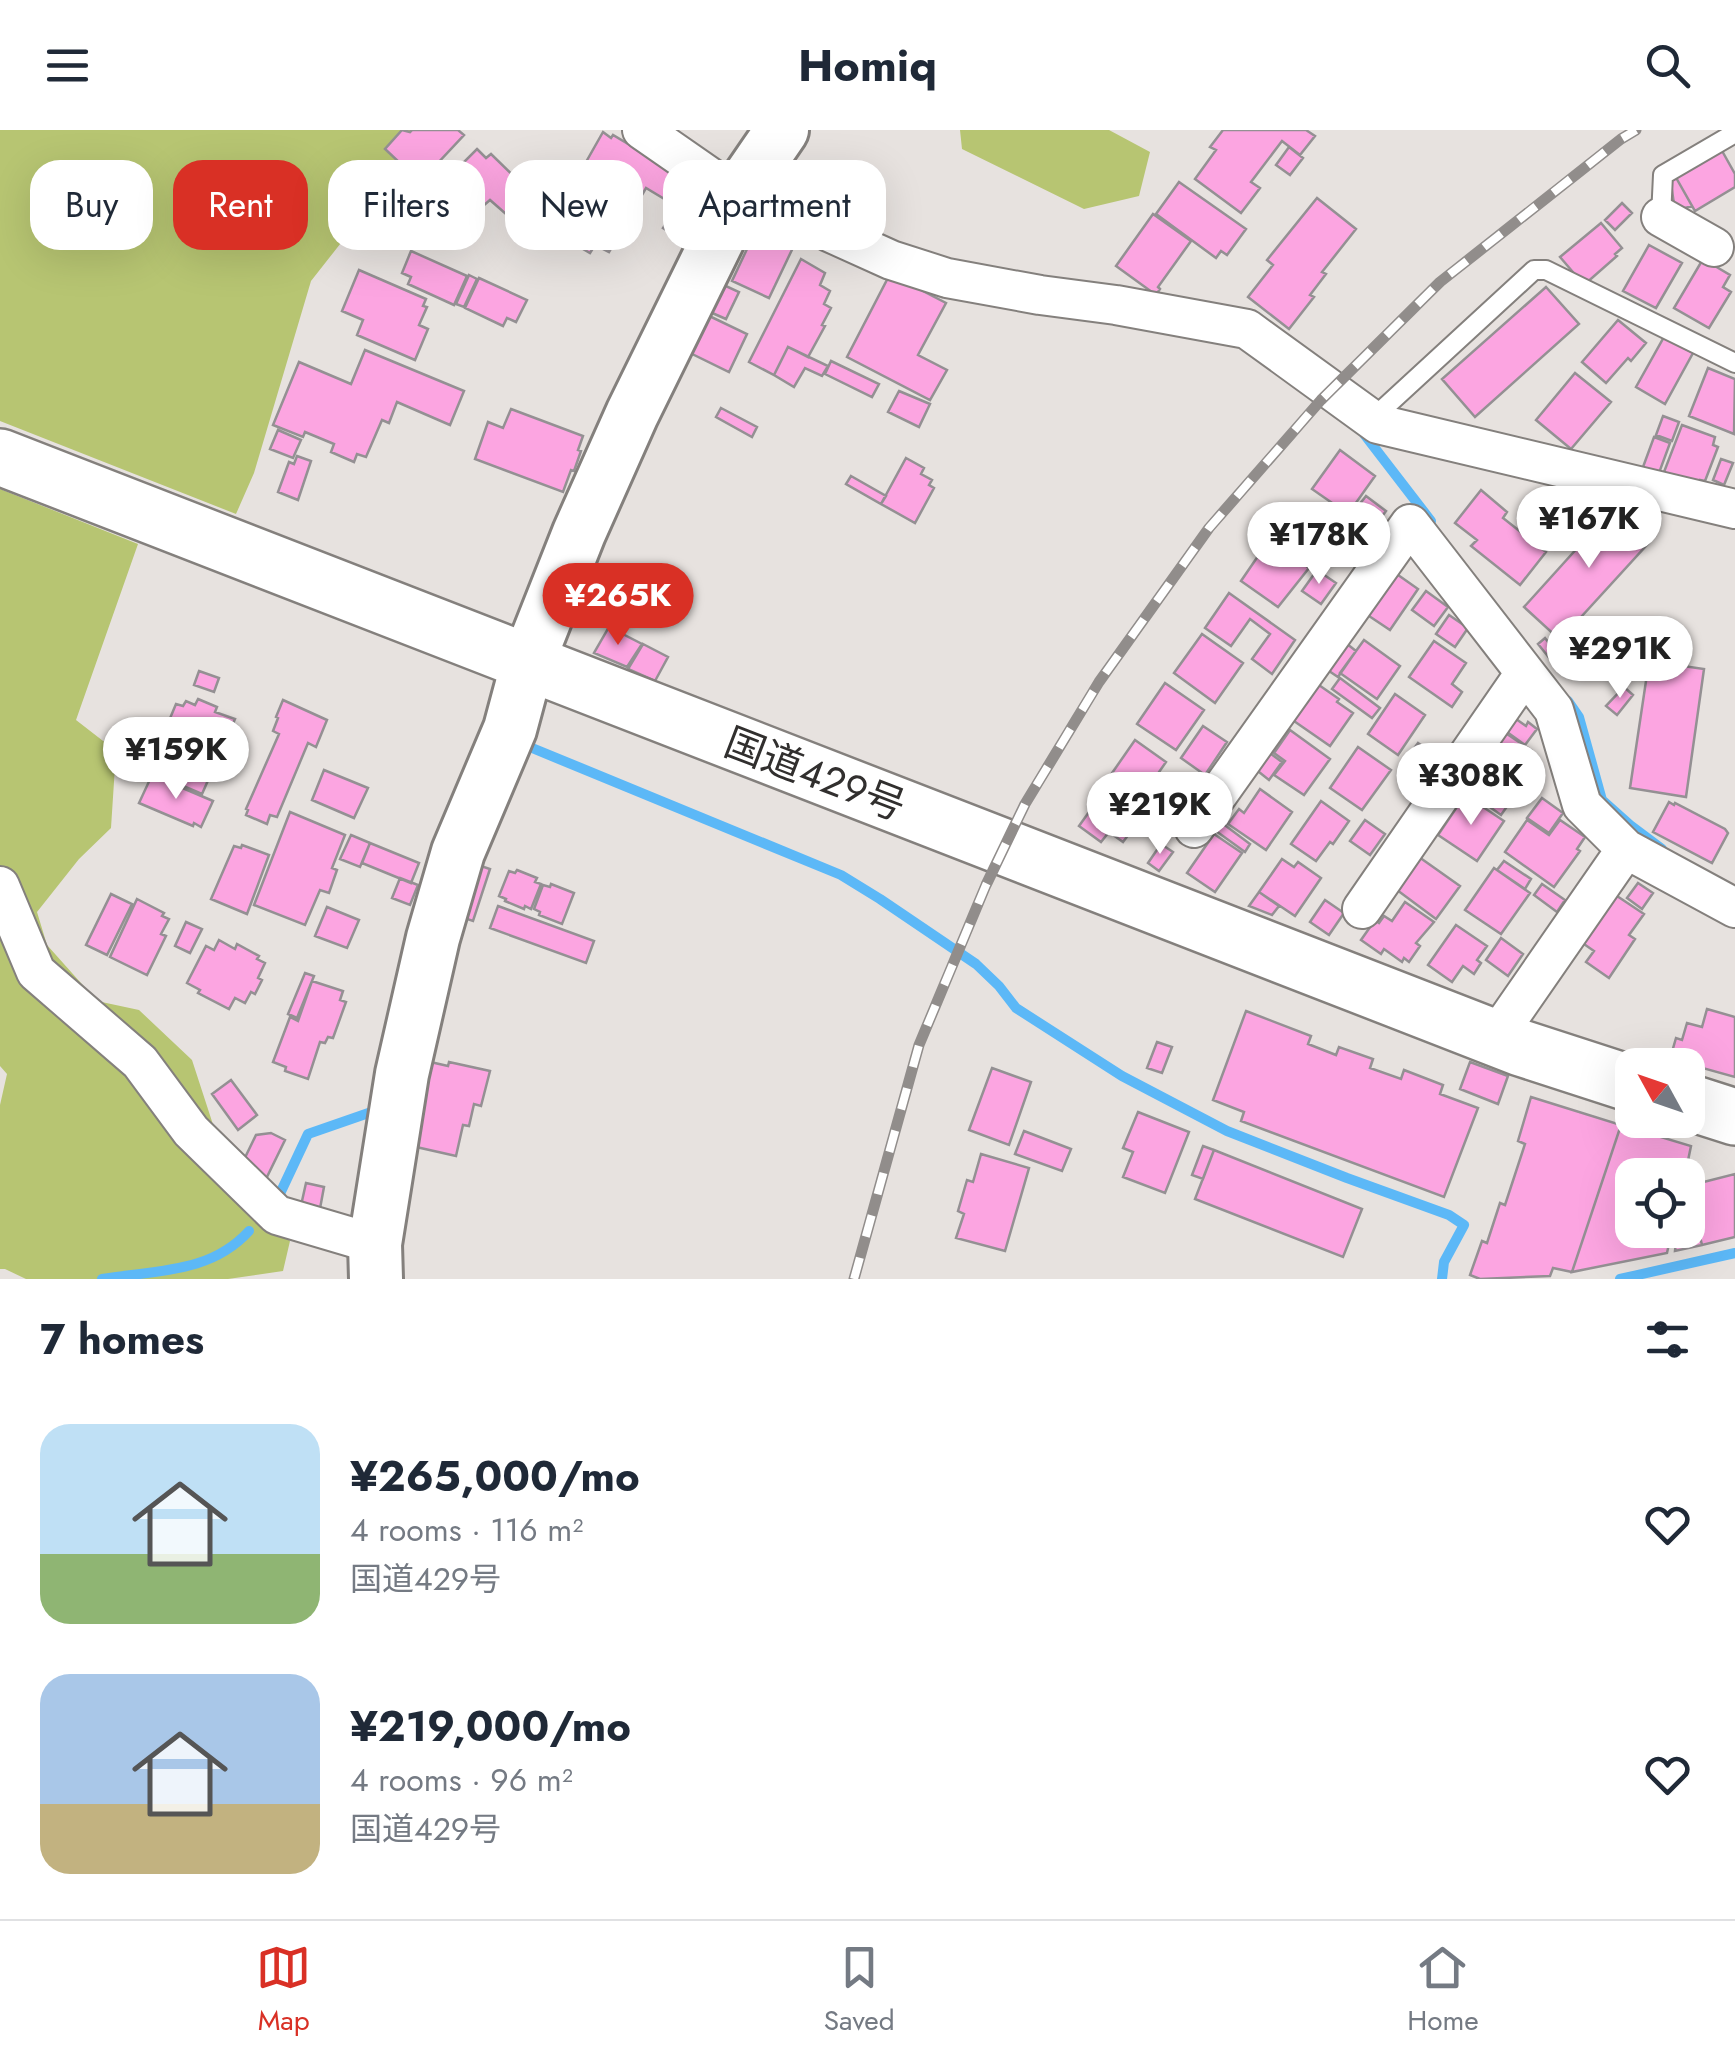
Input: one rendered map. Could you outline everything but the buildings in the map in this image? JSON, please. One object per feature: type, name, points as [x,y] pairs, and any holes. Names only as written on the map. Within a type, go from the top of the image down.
[{"type":"highway","name":"国道429号","points":[[0,457],[1495,1038],[1615,1078]]},
{"type":"highway","points":[[1705,1107],[1735,1117]]},
{"type":"main road","points":[[761,160],[782,130]]},
{"type":"main road","points":[[375,1261],[402,1074],[433,938],[458,852],[510,728],[528,662],[580,533],[632,414],[713,250]]},
{"type":"street","points":[[642,130],[685,160]]},
{"type":"street","points":[[1661,217],[1728,246]]},
{"type":"street","points":[[869,250],[948,278],[1247,328],[1378,424],[1735,509]]},
{"type":"street","points":[[1194,828],[1410,524],[1554,710],[1582,805],[1626,849],[1735,908]]},
{"type":"street","points":[[1362,909],[1524,673]]},
{"type":"street","points":[[1495,1038],[1626,849]]},
{"type":"street","points":[[0,886],[36,972],[140,1062],[191,1132],[277,1215],[375,1261]]},
{"type":"lane","points":[[1661,217],[1663,175],[1735,132]]},
{"type":"lane","points":[[1371,420],[1534,270],[1546,270],[1735,363]]},
{"type":"green space","points":[[0,130],[412,130],[409,160],[328,160],[328,250],[335,250],[311,281],[254,473],[236,514],[0,421]]},
{"type":"green space","points":[[960,130],[1109,130],[1150,152],[1139,196],[1084,209],[962,149]]},
{"type":"green space","points":[[0,489],[138,544],[76,720],[116,751],[111,828],[79,859],[37,912],[47,945],[97,1001],[139,1010],[192,1060],[234,1189],[290,1241],[283,1271],[228,1279],[26,1279],[0,1269],[0,1105],[7,1074],[0,1066]]},
{"type":"waterway","points":[[1364,434],[1431,521]]},
{"type":"waterway","points":[[1568,701],[1579,717],[1602,800],[1662,849]]},
{"type":"waterway","points":[[520,743],[841,875],[976,964],[1016,1008],[1122,1076],[1227,1131],[1449,1215],[1464,1225],[1444,1262],[1442,1279]]},
{"type":"waterway","points":[[277,1200],[308,1134],[380,1109]]},
{"type":"waterway","points":[[102,1279],[199,1263],[234,1245],[249,1231]]},
{"type":"waterway","points":[[1620,1279],[1735,1253]]},
{"type":"railway","points":[[854,1279],[919,1045],[986,885],[1025,804],[1099,682],[1209,528],[1321,400],[1440,282],[1636,130]]}]
